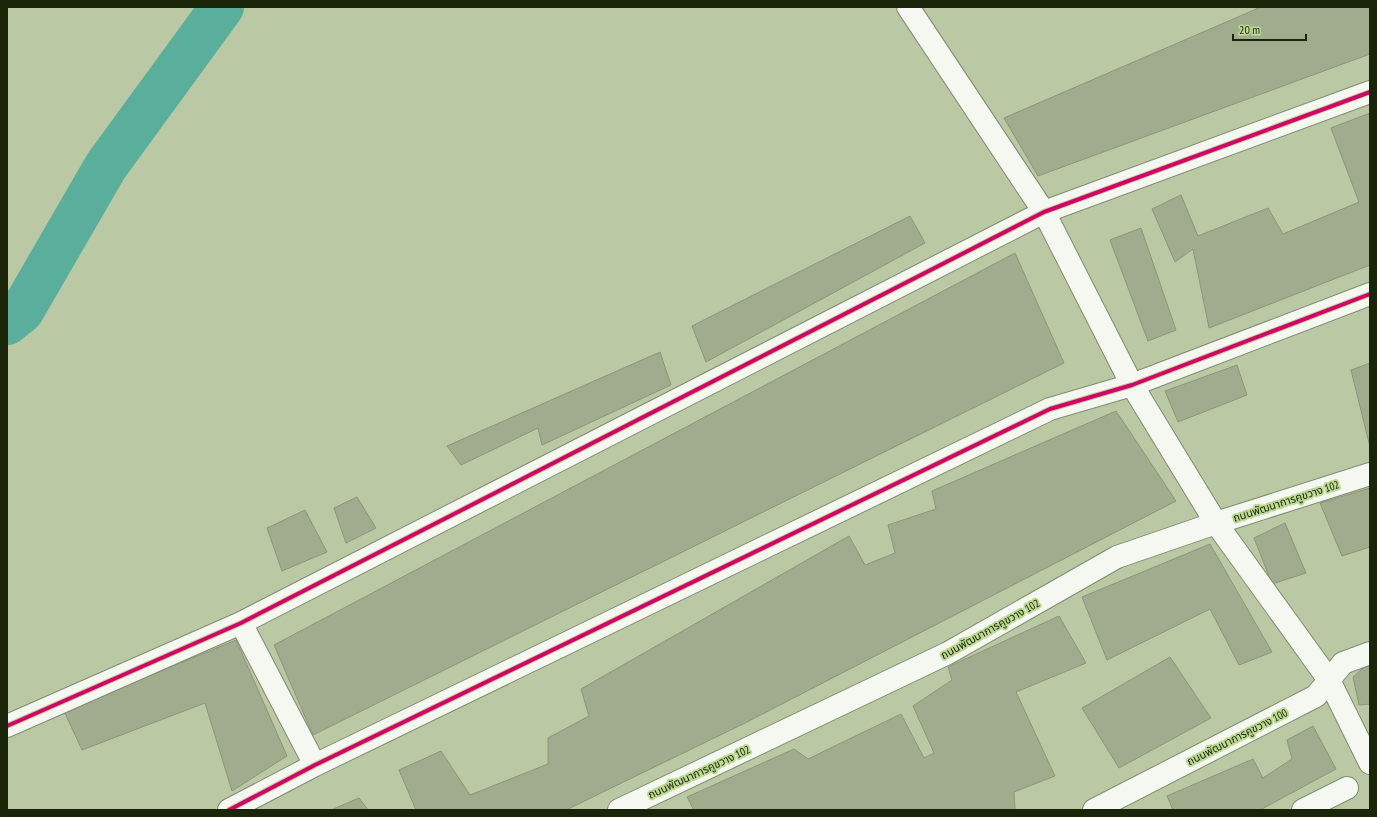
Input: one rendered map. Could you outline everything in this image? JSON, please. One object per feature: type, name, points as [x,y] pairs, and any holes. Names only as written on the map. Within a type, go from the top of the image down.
[{"type":"street","points":[[908,7],[1044,212],[1132,385],[1216,523],[1329,680],[1370,763]]},
{"type":"street","points":[[7,726],[241,623],[1044,212],[1370,92]]},
{"type":"street","points":[[229,810],[315,765],[1050,409],[1132,385],[1370,294]]},
{"type":"street","name":"ถนนพัฒนาการคูขวาง 102","points":[[619,810],[948,654],[1117,557],[1216,523],[1370,474]]},
{"type":"street","points":[[241,623],[315,765]]},
{"type":"street","name":"ถนนพัฒนาการคูขวาง 100","points":[[1094,810],[1316,696],[1343,663],[1370,653]]},
{"type":"street","points":[[1303,810],[1347,788]]},
{"type":"building","points":[[1261,7],[1370,7],[1370,54],[1038,176],[1004,118]]},
{"type":"building","points":[[1370,113],[1370,265],[1209,328],[1193,249],[1175,262],[1152,209],[1181,195],[1198,236],[1268,208],[1283,234],[1359,202],[1331,128]]},
{"type":"building","points":[[910,216],[925,243],[706,362],[692,326]]},
{"type":"building","points":[[1141,228],[1176,330],[1148,341],[1110,240]]},
{"type":"building","points":[[1015,253],[1064,363],[313,735],[274,645]]},
{"type":"building","points":[[660,352],[671,385],[542,445],[538,428],[461,465],[447,446]]},
{"type":"building","points":[[1370,363],[1370,447],[1351,370]]},
{"type":"building","points":[[1237,365],[1247,395],[1178,422],[1165,391]]},
{"type":"building","points":[[1116,411],[1176,501],[745,723],[566,810],[416,810],[399,770],[441,751],[470,795],[548,764],[548,738],[589,716],[581,689],[849,536],[865,565],[895,553],[888,525],[936,509],[932,491]]},
{"type":"building","points":[[1370,488],[1370,547],[1342,556],[1320,503]]},
{"type":"building","points":[[357,497],[376,528],[346,543],[334,508]]},
{"type":"building","points":[[305,510],[327,552],[282,571],[267,528]]},
{"type":"building","points":[[1285,523],[1306,573],[1272,584],[1254,538]]},
{"type":"building","points":[[1210,544],[1272,652],[1239,665],[1210,609],[1107,660],[1082,597]]},
{"type":"building","points":[[1059,616],[1086,663],[1016,692],[1055,776],[1014,792],[1015,810],[694,810],[687,797],[794,749],[808,759],[901,714],[924,758],[934,753],[913,706],[952,680],[948,667]]},
{"type":"building","points":[[236,640],[287,756],[232,791],[205,703],[82,750],[64,711]]},
{"type":"building","points":[[1170,657],[1211,718],[1119,768],[1082,708]]},
{"type":"building","points":[[1370,662],[1370,704],[1359,705],[1353,677]]},
{"type":"building","points":[[1313,726],[1336,769],[1260,810],[1173,810],[1167,796],[1253,759],[1263,778],[1292,759],[1287,740]]},
{"type":"building","points":[[359,798],[368,810],[331,810]]},
{"type":"waterway","points":[[7,323],[22,311],[106,166],[222,7]]},
{"type":"cycle path","points":[[7,726],[241,623],[1044,212],[1370,92]]},
{"type":"cycle path","points":[[229,810],[315,765],[1050,409],[1132,385],[1370,294]]}]
